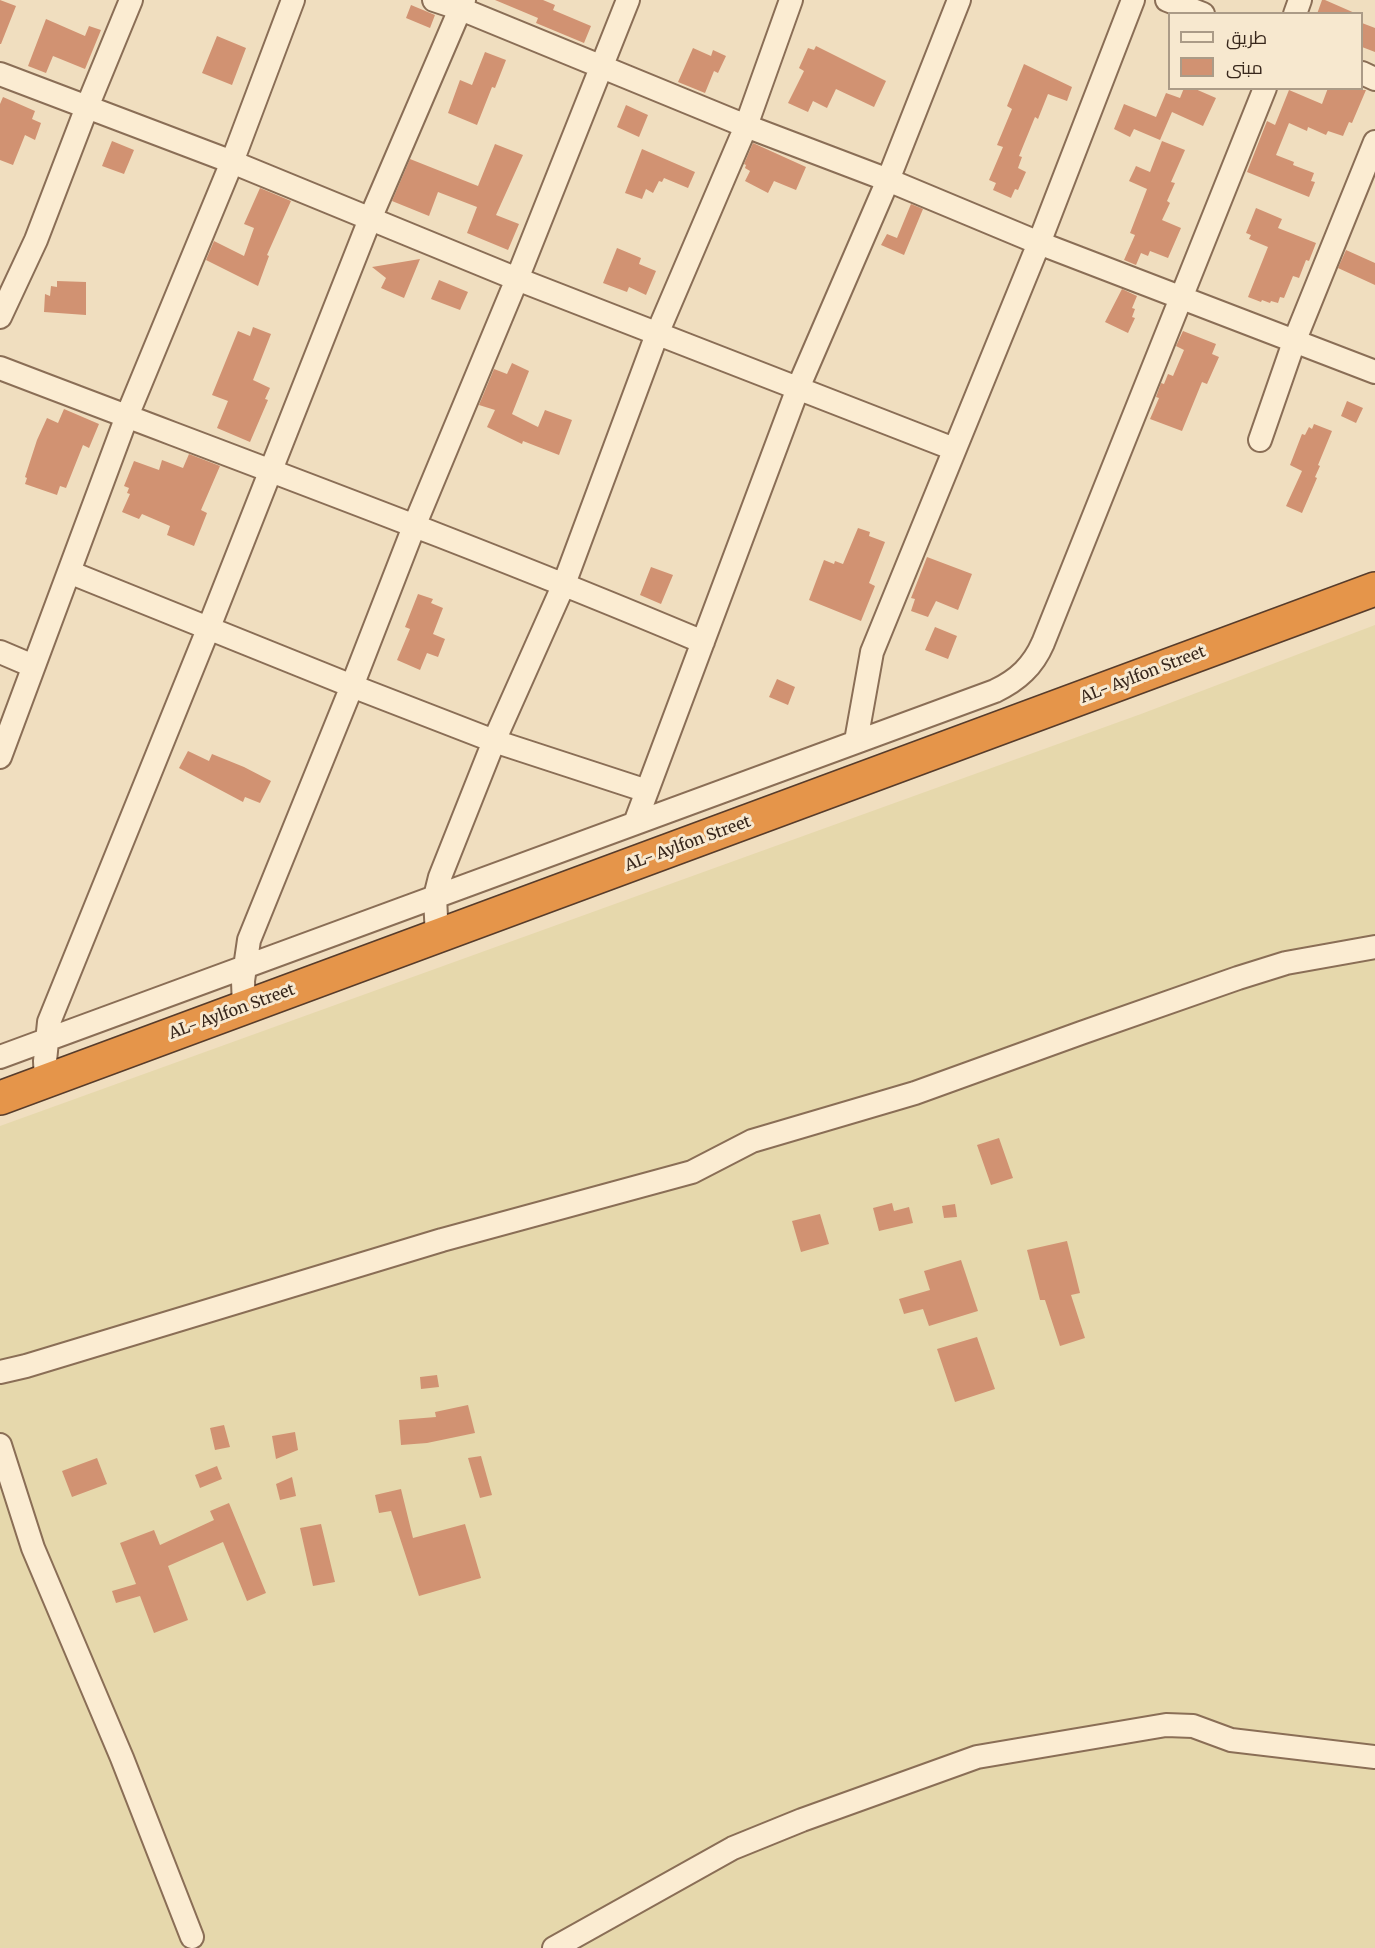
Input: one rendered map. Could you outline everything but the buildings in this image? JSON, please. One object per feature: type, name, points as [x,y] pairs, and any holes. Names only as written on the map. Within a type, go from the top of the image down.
[{"type":"highway","name":"AL- Aylfon Street","points":[[0,1098],[1375,589]]},
{"type":"street","points":[[0,317],[36,240],[131,0]]},
{"type":"street","points":[[0,757],[127,416],[232,162],[293,0]]},
{"type":"street","points":[[434,0],[462,5],[602,67],[746,126],[888,180],[1039,243],[1375,372]]},
{"type":"street","points":[[244,1008],[243,981],[249,940],[628,0]]},
{"type":"street","points":[[437,937],[435,897],[440,878],[495,741],[564,584],[657,334],[746,126],[791,0]]},
{"type":"street","points":[[635,823],[798,388],[888,180],[959,0]]},
{"type":"street","points":[[856,741],[872,652],[1039,243],[1132,0]]},
{"type":"street","points":[[1167,0],[1198,12]]},
{"type":"street","points":[[46,1081],[46,1040],[49,1022],[209,627],[370,219],[462,5]]},
{"type":"street","points":[[0,74],[232,162],[517,279],[954,449]]},
{"type":"street","points":[[0,1057],[1007,686],[1018,678],[1034,661],[1264,90]]},
{"type":"street","points":[[1260,440],[1294,342],[1375,142]]},
{"type":"street","points":[[0,368],[415,524],[703,642]]},
{"type":"street","points":[[69,572],[495,741],[647,791]]},
{"type":"street","points":[[0,652],[33,666]]},
{"type":"street","points":[[0,1372],[37,1363],[442,1240],[692,1172],[752,1141],[915,1093],[1227,982],[1286,963],[1375,947]]},
{"type":"street","points":[[0,1445],[8,1499],[33,1548],[122,1758],[192,1937]]},
{"type":"street","points":[[554,1948],[733,1848],[813,1816],[989,1754],[1166,1725],[1193,1726],[1232,1740],[1375,1757]]},
{"type":"shaded area","points":[[1375,625],[1375,1948],[0,1948],[0,1126],[1141,714]]}]
